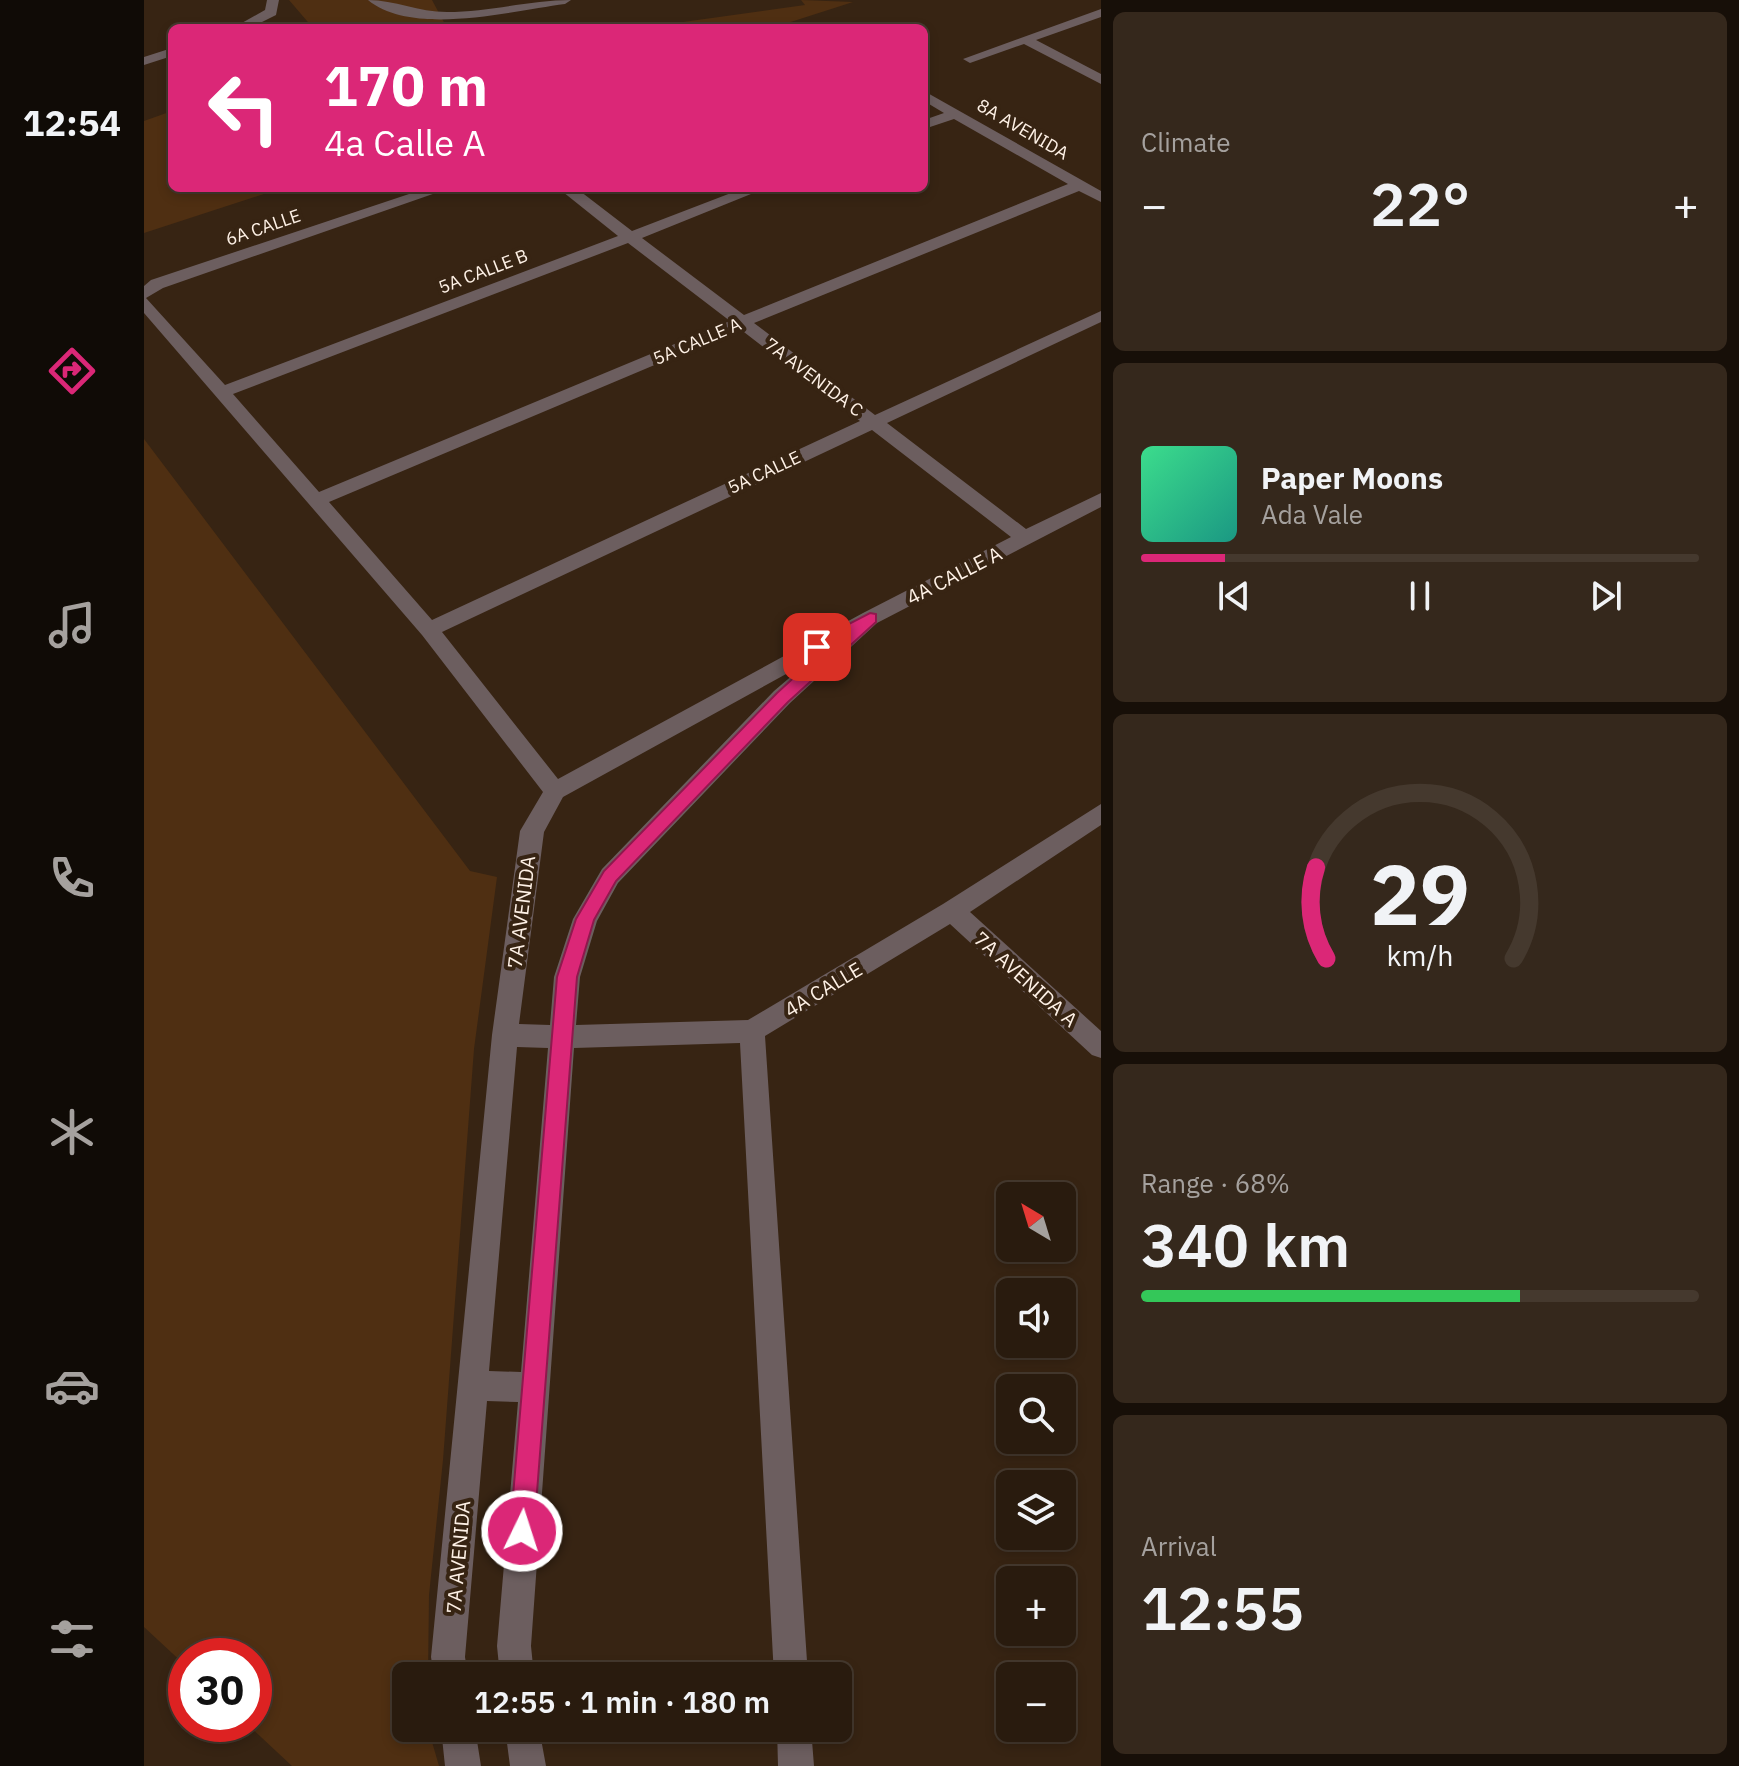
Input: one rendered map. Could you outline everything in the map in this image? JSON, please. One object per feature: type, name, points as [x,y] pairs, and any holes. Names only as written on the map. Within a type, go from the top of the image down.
[{"type":"street","points":[[248,24],[271,12],[273,0]]},
{"type":"street","points":[[374,0],[408,13],[449,16],[555,1]]},
{"type":"street","points":[[970,59],[1101,13]]},
{"type":"street","points":[[1026,40],[1101,80]]},
{"type":"street","points":[[148,59],[168,53]]},
{"type":"street","name":"8A AVENIDA","points":[[928,97],[1101,197]]},
{"type":"street","points":[[928,124],[956,113]]},
{"type":"street","name":"5A CALLE A","points":[[317,500],[1080,185]]},
{"type":"street","name":"6A CALLE","points":[[144,294],[157,284],[430,192]]},
{"type":"street","name":"7A AVENIDA C","points":[[571,192],[1025,538]]},
{"type":"street","name":"5A CALLE B","points":[[222,392],[748,192]]},
{"type":"street","points":[[144,303],[429,630],[555,791]]},
{"type":"street","name":"5A CALLE","points":[[429,630],[1101,316]]},
{"type":"street","name":"4A CALLE A","points":[[555,791],[870,618],[1101,499]]},
{"type":"street","points":[[516,1662],[514,1646],[532,1387],[567,977],[585,919],[610,876],[782,697],[870,618]]},
{"type":"street","name":"7A AVENIDA","points":[[449,1662],[505,1035],[532,831],[555,791]]},
{"type":"street","name":"4A CALLE","points":[[505,1035],[562,1037],[752,1031],[952,911],[1101,813]]},
{"type":"street","name":"7A AVENIDA A","points":[[952,911],[1101,1047]]},
{"type":"street","points":[[752,1031],[790,1662]]},
{"type":"street","points":[[473,1386],[532,1387]]},
{"type":"street","points":[[460,1742],[463,1766]]},
{"type":"street","points":[[524,1742],[528,1766]]},
{"type":"street","points":[[795,1742],[796,1766]]},
{"type":"shaded area","points":[[289,0],[432,0],[445,24],[310,24]]},
{"type":"shaded area","points":[[801,0],[853,2],[784,24],[669,24],[805,5]]},
{"type":"shaded area","points":[[168,112],[168,192],[270,192],[144,233],[144,121]]},
{"type":"shaded area","points":[[144,439],[470,871],[497,877],[474,1049],[443,1460],[429,1595],[428,1662],[392,1662],[392,1742],[432,1742],[439,1766],[292,1766],[266,1742],[272,1742],[272,1638],[168,1638],[168,1649],[144,1627]]},
{"type":"route","points":[[522,1531],[567,977],[585,919],[610,876],[782,697],[870,618],[817,647]]}]
